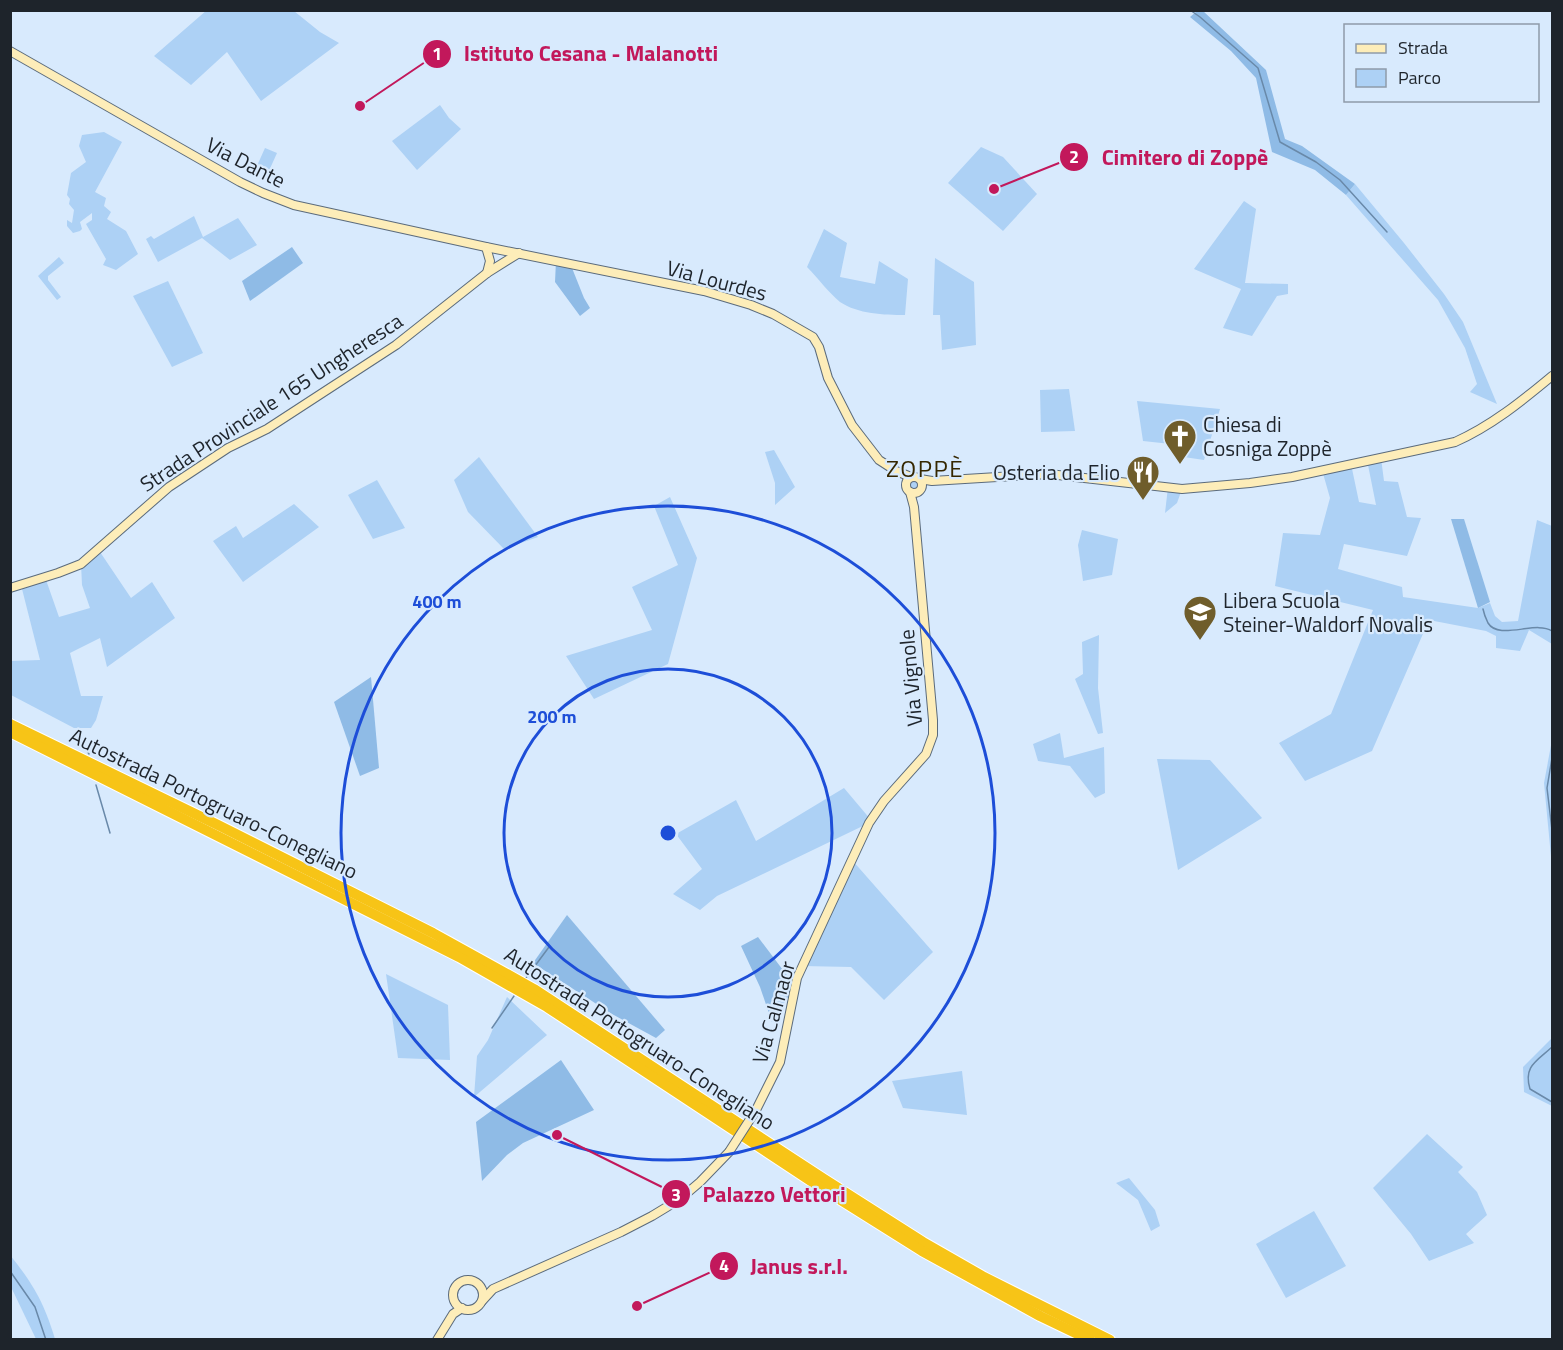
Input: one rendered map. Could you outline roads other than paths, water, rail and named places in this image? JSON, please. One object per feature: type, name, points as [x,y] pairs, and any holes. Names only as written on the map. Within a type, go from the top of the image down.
[{"type":"highway","name":"Autostrada Portogruaro-Conegliano","points":[[10,724],[228,830],[462,954],[549,1003],[923,1242],[984,1277],[1110,1340]]},
{"type":"highway","name":"Autostrada Portogruaro-Conegliano","points":[[10,732],[462,954]]},
{"type":"highway","name":"Autostrada Portogruaro-Conegliano","points":[[549,1003],[820,1187],[922,1251],[1040,1316],[1090,1340]]},
{"type":"main road","name":"Via Dante","points":[[12,49],[131,120],[263,194],[300,206],[519,254]]},
{"type":"main road","points":[[486,247],[490,261],[487,273]]},
{"type":"main road","name":"Strada Provinciale 165 Ungheresca","points":[[10,588],[81,564],[168,487],[228,448],[267,429],[396,345],[487,273],[519,254]]},
{"type":"main road","name":"Via Lourdes","points":[[519,254],[727,297],[773,314],[808,332],[819,347],[828,378],[852,425],[879,460],[908,480],[916,477],[918,487]]},
{"type":"main road","points":[[918,487],[932,481],[1049,474],[1182,489],[1292,477],[1455,442],[1504,414],[1552,376]]},
{"type":"main road","name":"Via Vignole","points":[[869,823],[884,801],[926,754],[933,735],[914,507],[918,487],[906,488],[908,480]]},
{"type":"main road","name":"Via Calmaor","points":[[482,1300],[493,1289],[651,1216],[680,1199],[729,1152],[756,1110],[780,1062],[798,978],[869,823]]},
{"type":"main road","points":[[445,1325],[454,1300],[455,1288],[462,1282],[471,1281],[480,1287],[493,1289]]},
{"type":"main road","points":[[454,1300],[462,1308],[472,1310],[482,1300],[480,1287]]},
{"type":"main road","points":[[437,1340],[453,1314],[462,1308]]},
{"type":"waterway","points":[[1190,10],[1258,68],[1280,142],[1316,162],[1340,180],[1387,232]]},
{"type":"waterway","points":[[1483,609],[1488,623],[1493,628],[1509,631],[1545,628],[1552,631]]},
{"type":"waterway","points":[[78,737],[89,754]]},
{"type":"waterway","points":[[1552,758],[1547,788],[1552,830]]},
{"type":"waterway","points":[[96,785],[110,833]]},
{"type":"waterway","points":[[526,978],[549,947]]},
{"type":"waterway","points":[[492,1028],[514,996]]},
{"type":"waterway","points":[[1552,1047],[1537,1060],[1528,1075],[1530,1089],[1552,1102]]},
{"type":"waterway","points":[[10,1271],[35,1307],[46,1340]]},
{"type":"place","name":"Istituto Cesana - Malanotti","points":[[360,106]]},
{"type":"place","name":"Cimitero di Zoppè","points":[[994,189]]},
{"type":"place","name":"Chiesa di Cosniga Zoppè","points":[[1180,465]]},
{"type":"place","name":"Osteria da Elio","points":[[1143,501]]},
{"type":"place","name":"Libera Scuola Steiner-Waldorf Novalis","points":[[1200,641]]},
{"type":"place","name":"Palazzo Vettori","points":[[557,1135]]},
{"type":"place","name":"Janus s.r.l.","points":[[637,1306]]},
{"type":"district","name":"ZOPPÈ","points":[[925,468]]}]
